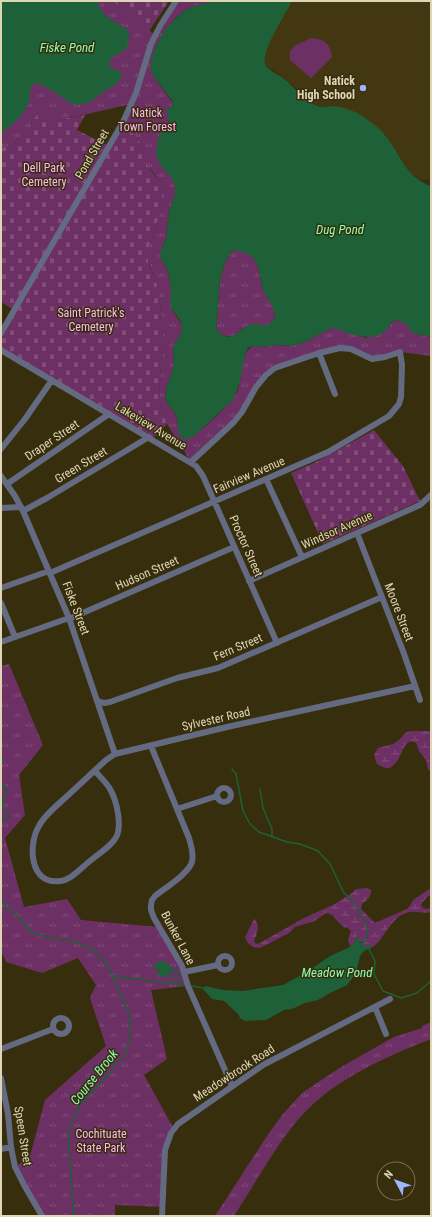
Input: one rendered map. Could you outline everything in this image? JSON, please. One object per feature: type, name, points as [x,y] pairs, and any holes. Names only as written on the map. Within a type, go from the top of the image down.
[{"type":"street","name":"Pond Street","points":[[1,333],[123,122],[136,93],[151,44],[160,26],[176,1]]},
{"type":"street","name":"Lakeview Avenue","points":[[1,350],[191,462],[238,417],[256,387],[270,371],[282,365],[319,353],[345,348],[372,359],[385,357],[400,352]]},
{"type":"street","name":"Fairview Avenue","points":[[1,588],[50,572],[328,452],[389,416],[399,404],[401,397],[402,365],[400,352]]},
{"type":"street","points":[[319,353],[335,394]]},
{"type":"street","points":[[1,449],[25,419],[52,380]]},
{"type":"street","name":"Draper Street","points":[[7,484],[109,414]]},
{"type":"street","name":"Green Street","points":[[22,509],[44,500],[149,437]]},
{"type":"street","name":"Proctor Street","points":[[191,462],[204,476],[277,643]]},
{"type":"street","name":"Fiske Street","points":[[1,476],[22,509],[69,618],[115,754]]},
{"type":"street","points":[[266,479],[302,557]]},
{"type":"street","name":"Windsor Avenue","points":[[250,581],[430,500]]},
{"type":"street","points":[[1,508],[22,509]]},
{"type":"street","name":"Moore Street","points":[[357,533],[420,700]]},
{"type":"street","name":"Hudson Street","points":[[1,642],[69,618],[234,547]]},
{"type":"street","name":"Fern Street","points":[[98,701],[104,703],[110,702],[177,678],[218,668],[382,596]]},
{"type":"street","points":[[1,603],[15,637]]},
{"type":"street","name":"Sylvester Road","points":[[95,771],[106,783],[113,795],[119,823],[118,834],[111,844],[75,874],[60,881],[48,880],[38,873],[33,862],[33,851],[38,826],[106,760],[115,754],[232,726],[415,686]]},
{"type":"street","name":"Bunker Lane","points":[[151,746],[178,809],[189,838],[192,852],[192,863],[180,877],[155,896],[152,900],[151,910],[156,922],[179,960],[188,986],[232,1086]]},
{"type":"street","points":[[178,809],[217,796]]},
{"type":"street","points":[[184,972],[218,965]]},
{"type":"street","name":"Meadowbrook Road","points":[[162,1216],[165,1150],[171,1133],[183,1120],[272,1059],[390,999]]},
{"type":"street","points":[[375,1007],[386,1034]]},
{"type":"street","points":[[1,1049],[53,1029]]},
{"type":"street","name":"Speen Street","points":[[1,1078],[10,1124],[11,1148],[17,1172],[42,1216]]},
{"type":"street","points":[[1,1149],[11,1148]]},
{"type":"shaded area","name":"Natick High School","points":[[292,1],[431,1],[431,179],[420,180],[410,172],[385,134],[364,118],[333,106],[324,107],[310,103],[304,99],[298,90],[284,78],[265,65],[264,59],[266,52],[275,30]]},
{"type":"green space","name":"Natick Town Forest","points":[[1,1],[113,1],[155,35],[176,1],[213,1],[189,8],[174,20],[161,37],[156,47],[152,67],[155,78],[174,104],[168,120],[169,125],[158,137],[175,186],[175,195],[169,211],[166,238],[162,248],[161,259],[169,276],[171,308],[182,325],[180,337],[174,344],[174,365],[166,389],[165,400],[175,413],[178,423],[193,437],[217,416],[234,398],[239,386],[243,360],[248,350],[253,346],[291,346],[303,343],[331,328],[337,328],[366,338],[388,328],[392,322],[399,320],[404,322],[416,334],[431,337],[431,356],[400,352],[377,358],[345,348],[270,371],[242,412],[191,462],[167,424],[159,399],[163,328],[157,284],[147,258],[148,250],[163,202],[164,193],[161,182],[147,165],[140,142],[123,122],[131,104],[70,118],[51,119],[40,111],[14,144],[1,148]]},
{"type":"green space","points":[[113,1],[169,1],[149,31]]},
{"type":"green space","points":[[311,38],[319,39],[326,43],[330,48],[332,57],[311,78],[290,60],[290,51],[296,45]]},
{"type":"green space","name":"Saint Patrick's Cemetery","points":[[40,111],[70,118],[85,115],[77,130],[109,146],[123,122],[140,142],[151,171],[161,182],[164,193],[163,202],[148,250],[148,262],[157,284],[163,328],[159,399],[167,424],[152,439],[1,350],[1,333],[14,310],[1,302],[1,148],[14,144]]},
{"type":"green space","points":[[234,250],[248,254],[256,263],[262,288],[273,307],[275,318],[267,326],[248,326],[235,335],[228,337],[218,332],[217,320],[221,277],[229,255]]},
{"type":"green space","points":[[374,430],[403,466],[420,501],[323,544],[291,473],[316,462]]},
{"type":"green space","name":"Cochituate State Park","points":[[9,664],[43,745],[19,775],[25,815],[5,838],[24,907],[67,899],[81,920],[158,927],[179,960],[188,986],[151,990],[167,1059],[144,1075],[174,1129],[168,1139],[163,1207],[115,1205],[115,1216],[42,1216],[15,1167],[30,1156],[45,1100],[106,1046],[90,998],[96,985],[78,958],[42,973],[6,962],[1,951],[1,666]]},
{"type":"green space","points":[[410,731],[431,731],[431,772],[428,769],[426,760],[419,751],[416,743],[413,742],[407,743],[397,761],[390,768],[385,768],[377,764],[374,755],[378,748],[393,744],[405,733]]},
{"type":"green space","points":[[367,888],[371,890],[370,895],[362,904],[361,909],[375,923],[407,909],[413,900],[431,888],[431,895],[421,904],[426,909],[431,908],[431,912],[409,912],[403,914],[393,922],[378,943],[373,947],[362,946],[364,942],[359,942],[358,935],[353,944],[350,946],[348,940],[351,931],[348,928],[343,927],[332,915],[328,913],[324,914],[315,921],[295,927],[289,933],[260,948],[247,942],[245,937],[254,919],[258,927],[254,941],[258,944],[304,918],[335,904],[356,889]]},
{"type":"green space","points":[[431,1022],[431,1039],[393,1055],[355,1074],[337,1085],[306,1111],[284,1138],[234,1216],[215,1216],[269,1133],[283,1114],[302,1093],[341,1067],[394,1037],[422,1028],[422,1026]]},
{"type":"water","name":"Fiske Pond","points":[[1,1],[97,1],[106,16],[125,28],[129,34],[129,42],[125,50],[112,58],[109,63],[110,67],[121,72],[122,75],[118,82],[91,101],[79,105],[69,102],[44,86],[36,83],[33,84],[29,102],[24,111],[1,133]]},
{"type":"water","name":"Dug Pond","points":[[292,1],[270,42],[265,58],[266,66],[283,78],[304,98],[313,104],[320,107],[333,106],[347,109],[370,121],[385,135],[409,171],[422,182],[431,186],[431,337],[412,333],[408,326],[399,320],[392,322],[383,333],[378,336],[361,336],[331,328],[303,343],[291,346],[253,346],[248,348],[245,354],[240,382],[233,400],[193,437],[187,439],[182,438],[178,433],[176,415],[165,400],[166,389],[174,365],[174,344],[180,337],[182,325],[171,308],[169,276],[160,254],[166,238],[169,211],[175,195],[175,186],[172,178],[162,167],[156,156],[158,137],[169,125],[167,109],[174,103],[151,71],[151,60],[162,35],[168,26],[189,8],[210,2]],"holes":[[[234,250],[248,254],[255,260],[262,288],[273,307],[275,318],[267,326],[252,324],[229,337],[218,332],[217,323],[221,277],[229,255]]]},
{"type":"water","name":"Meadow Pond","points":[[359,934],[359,942],[361,943],[366,940],[363,946],[373,947],[364,951],[360,956],[356,973],[347,985],[318,1000],[305,1003],[292,1009],[284,1010],[266,1020],[245,1021],[240,1018],[238,1014],[224,1001],[212,999],[203,989],[205,986],[223,990],[243,991],[283,985],[307,972],[330,956],[348,948],[353,944]]},
{"type":"water","points":[[165,961],[172,971],[165,977],[162,977],[157,974],[158,968],[157,967],[155,969],[153,966],[158,962]]},
{"type":"waterway","name":"Course Brook","points":[[1,756],[3,762],[1,764]]},
{"type":"waterway","points":[[232,769],[236,774],[243,811],[250,824],[259,832],[318,851],[330,864],[344,893],[354,902],[368,928],[366,940]]},
{"type":"waterway","name":"Course Brook","points":[[1,784],[6,787],[7,790],[3,805],[8,814],[8,817],[1,822]]},
{"type":"waterway","points":[[260,789],[263,808],[272,829],[272,836]]},
{"type":"waterway","name":"Course Brook","points":[[1,899],[8,909],[19,917],[32,933],[54,939],[74,941],[94,950],[108,966],[130,1015],[130,1039],[124,1057],[80,1105],[68,1133],[74,1216]]},
{"type":"waterway","points":[[369,949],[375,961],[374,974],[383,991],[401,998],[417,993],[431,981]]},
{"type":"waterway","points":[[171,967],[173,967],[178,974],[180,985]]},
{"type":"waterway","points":[[169,983],[173,979],[171,973]]},
{"type":"waterway","points":[[114,976],[183,985]]},
{"type":"waterway","points":[[192,986],[203,988]]},
{"type":"place","name":"Natick High School","points":[[363,88]]},
{"type":"park label","name":"Dell Park Cemetery","points":[[44,175]]}]
